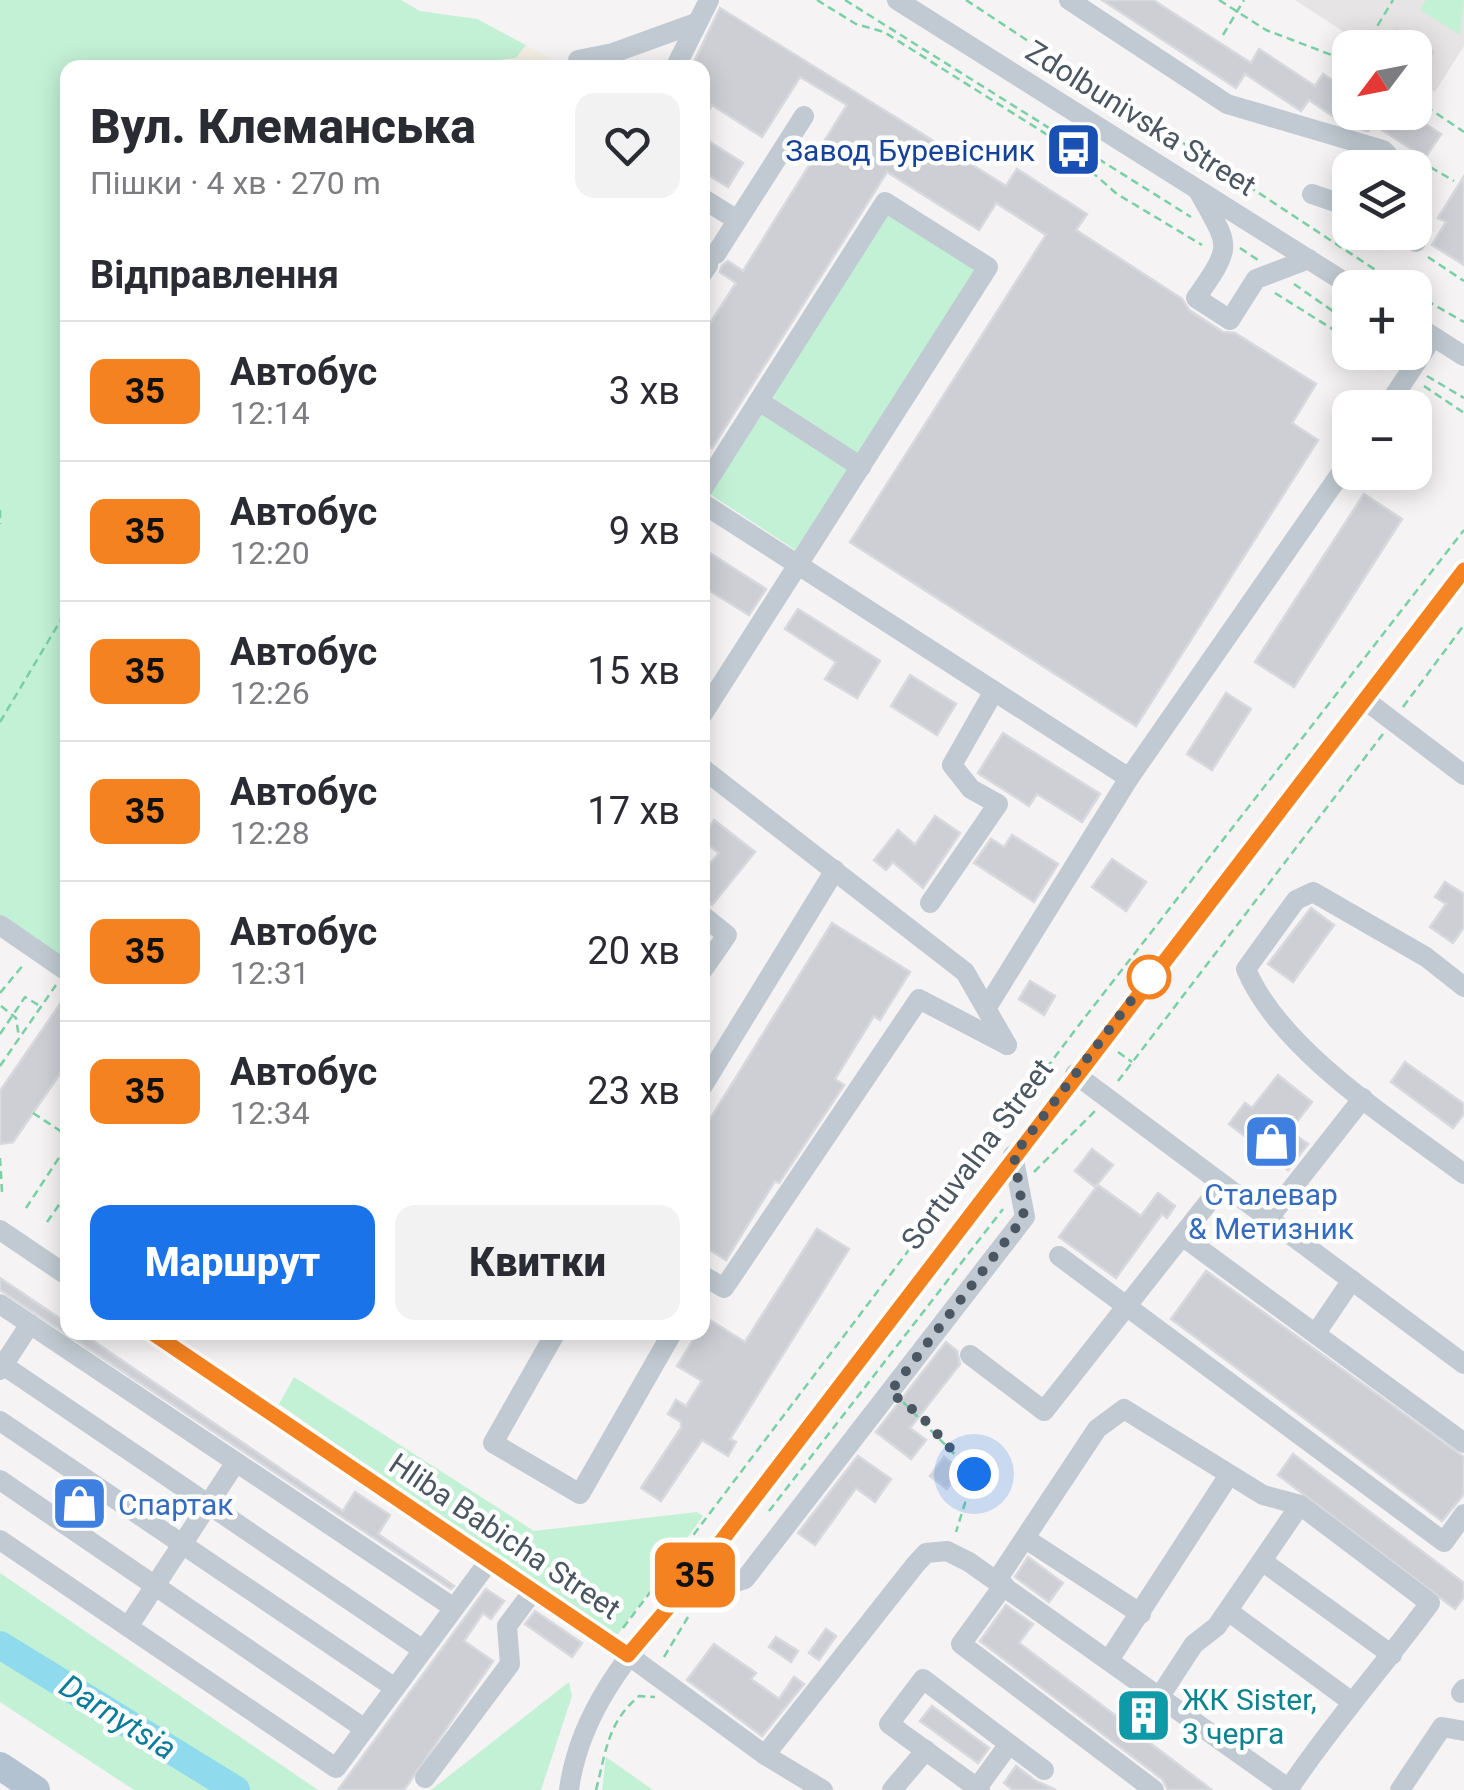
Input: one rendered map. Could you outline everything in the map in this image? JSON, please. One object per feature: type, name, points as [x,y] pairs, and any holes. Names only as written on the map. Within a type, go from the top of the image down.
[{"type":"main road","points":[[0,1766],[36,1790]]},
{"type":"street","points":[[679,60],[709,0]]},
{"type":"street","name":"Zdolbunivska Street","points":[[897,0],[1332,274]]},
{"type":"street","points":[[1069,0],[1227,104],[1383,150]]},
{"type":"street","points":[[578,60],[613,53],[696,22]]},
{"type":"street","points":[[710,262],[804,116]]},
{"type":"street","points":[[1198,189],[1223,247],[1196,298],[1230,320],[1266,275],[1308,258]]},
{"type":"street","points":[[1312,194],[1332,201]]},
{"type":"street","points":[[710,478],[885,202],[988,267],[710,703]]},
{"type":"street","points":[[710,203],[737,220]]},
{"type":"street","points":[[1432,336],[1464,356]]},
{"type":"street","points":[[759,401],[861,468]]},
{"type":"street","points":[[986,1007],[1129,778],[1332,486]]},
{"type":"street","points":[[710,508],[1129,778]]},
{"type":"street","name":"Sortuvalna Street","points":[[569,1790],[582,1734],[628,1655],[672,1603],[1464,570]]},
{"type":"street","points":[[930,903],[998,804],[971,790],[952,765],[994,691]]},
{"type":"street","points":[[1365,700],[1464,774]]},
{"type":"street","points":[[710,774],[966,972],[1007,1045],[919,998],[724,1288],[710,1280]]},
{"type":"street","points":[[710,1074],[835,870]]},
{"type":"street","points":[[1464,987],[1426,957],[1314,892],[1304,893],[1296,900],[1246,969],[1292,1036],[1363,1098],[1464,1174]]},
{"type":"street","points":[[710,921],[728,935],[710,959]]},
{"type":"street","points":[[0,925],[60,972]]},
{"type":"street","points":[[1075,1074],[1464,1364]]},
{"type":"street","points":[[1268,1219],[1363,1098]]},
{"type":"street","points":[[672,1603],[745,1579],[1024,1217],[1014,1155]]},
{"type":"street","points":[[970,1354],[1044,1412],[1222,1185]]},
{"type":"street","points":[[0,1230],[60,1271]]},
{"type":"street","points":[[1182,1236],[1464,1443]]},
{"type":"street","points":[[1059,1256],[1444,1542],[1464,1514]]},
{"type":"street","points":[[1316,1333],[1352,1280]]},
{"type":"street","points":[[0,1304],[454,1608]]},
{"type":"street","points":[[30,1324],[1,1366],[423,1650]]},
{"type":"street","name":"Hliba Babicha Street","points":[[163,1340],[628,1655],[764,1755],[824,1790]]},
{"type":"street","points":[[551,1340],[493,1443],[580,1494],[668,1340]]},
{"type":"street","points":[[764,1755],[926,1553],[950,1553],[1000,1583],[1288,1789],[1430,1603],[1300,1505],[1263,1495],[1124,1409],[1097,1429],[1026,1540],[1000,1583],[962,1644],[1154,1790]]},
{"type":"street","points":[[0,1421],[395,1688]]},
{"type":"street","points":[[128,1627],[236,1462]]},
{"type":"street","points":[[1110,1660],[1229,1475]]},
{"type":"street","points":[[0,1480],[365,1728]]},
{"type":"street","points":[[1160,1696],[1194,1644],[1228,1610],[1300,1505]]},
{"type":"street","points":[[0,1540],[336,1768],[489,1561]]},
{"type":"street","points":[[1026,1540],[1141,1614]]},
{"type":"street","points":[[1262,1561],[1392,1655]]},
{"type":"street","points":[[425,1778],[510,1664],[507,1626],[533,1591]]},
{"type":"street","points":[[1228,1610],[1352,1702]]},
{"type":"street","points":[[1009,1744],[978,1789],[888,1724],[923,1679],[1044,1770]]},
{"type":"street","points":[[1404,1788],[1442,1727],[1464,1731]]},
{"type":"street","points":[[892,1790],[926,1750]]},
{"type":"path","points":[[817,0],[856,24],[884,32],[1038,129],[1116,194],[1223,247],[1332,313]]},
{"type":"path","points":[[845,0],[1192,218]]},
{"type":"path","points":[[966,0],[1376,270]]},
{"type":"path","points":[[1218,0],[1266,30],[1332,55]]},
{"type":"path","points":[[1224,35],[1244,0]]},
{"type":"path","points":[[1375,30],[1393,0]]},
{"type":"path","points":[[1432,111],[1464,132]]},
{"type":"path","points":[[1422,250],[1464,281]]},
{"type":"path","points":[[1266,275],[1332,326]]},
{"type":"path","points":[[1432,304],[1464,322]]},
{"type":"path","points":[[1424,374],[1464,398]]},
{"type":"path","points":[[0,510],[0,524]]},
{"type":"path","points":[[610,1643],[1079,1025],[1464,530]]},
{"type":"path","points":[[0,722],[60,621]]},
{"type":"path","points":[[1133,1062],[1464,624]]},
{"type":"path","points":[[0,994],[36,950]]},
{"type":"path","points":[[0,1065],[60,981]]},
{"type":"path","points":[[0,1034],[25,996],[41,1007]]},
{"type":"path","points":[[1,1006],[13,1014],[19,1038]]},
{"type":"path","points":[[33,1113],[60,1131]]},
{"type":"path","points":[[766,1514],[1020,1188],[1072,1130],[1089,1118]]},
{"type":"path","points":[[26,1208],[60,1156]]},
{"type":"path","points":[[0,1158],[2,1192]]},
{"type":"path","points":[[47,1222],[60,1203]]},
{"type":"path","points":[[890,1392],[921,1416],[974,1474],[950,1553]]},
{"type":"path","points":[[663,1661],[666,1648],[706,1592]]},
{"type":"path","points":[[596,1790],[608,1734],[621,1711],[639,1696],[664,1701]]},
{"type":"shaded area","points":[[1295,0],[1464,0],[1464,46],[1435,92],[1432,30],[1341,30]]},
{"type":"green space","points":[[0,0],[401,0],[420,11],[477,19],[526,45],[516,58],[499,60],[60,60],[60,959],[0,917]]},
{"type":"green space","points":[[1426,0],[1464,0],[1460,35],[1420,10]]},
{"type":"green space","points":[[888,212],[978,270],[862,456],[772,397]]},
{"type":"green space","points":[[765,410],[853,468],[800,553],[710,494]]},
{"type":"green space","points":[[294,1377],[534,1531],[697,1512],[703,1516],[618,1634],[608,1634],[279,1404]]},
{"type":"green space","points":[[0,1573],[318,1790],[134,1790],[0,1702]]},
{"type":"green space","points":[[569,1682],[572,1696],[541,1790],[431,1790]]},
{"type":"green space","points":[[606,1757],[653,1790],[602,1790]]},
{"type":"sand","points":[[526,45],[554,60],[498,60],[516,58]]},
{"type":"building","points":[[1102,0],[1153,0],[1251,63],[1259,49],[1315,86],[1323,74],[1332,80],[1332,116],[1309,100],[1301,111],[1245,74],[1236,88]]},
{"type":"building","points":[[720,8],[1006,186],[1017,169],[1087,214],[1076,230],[1182,299],[1189,310],[1223,332],[1235,333],[1316,384],[1292,423],[1318,440],[1136,726],[850,542],[1046,235],[996,203],[979,230],[887,172],[710,447],[710,324],[736,283],[720,272],[722,266],[728,261],[743,271],[847,105],[800,77],[762,137],[712,105],[710,108],[710,60],[695,60]]},
{"type":"building","points":[[1432,128],[1441,134],[1430,150],[1413,150],[1382,130]]},
{"type":"building","points":[[710,142],[743,163],[728,187],[710,176]]},
{"type":"building","points":[[1464,176],[1464,265],[1432,245],[1446,222],[1438,218]]},
{"type":"building","points":[[1364,494],[1402,519],[1294,687],[1255,662]]},
{"type":"building","points":[[710,553],[766,589],[749,615],[710,591]]},
{"type":"building","points":[[798,609],[880,661],[857,698],[825,679],[836,662],[785,629]]},
{"type":"building","points":[[910,675],[956,704],[937,735],[891,706]]},
{"type":"building","points":[[1226,693],[1251,709],[1212,770],[1187,754]]},
{"type":"building","points":[[1003,733],[1100,794],[1082,822],[1037,794],[1029,806],[978,773]]},
{"type":"building","points":[[935,816],[960,833],[923,888],[893,862],[886,870],[874,860],[898,830],[915,845]]},
{"type":"building","points":[[714,820],[755,852],[712,905],[710,864],[719,853],[710,846]]},
{"type":"building","points":[[1012,835],[1058,864],[1034,902],[974,863],[991,839],[1004,847]]},
{"type":"building","points":[[1112,859],[1146,882],[1126,911],[1092,887]]},
{"type":"building","points":[[1445,882],[1464,894],[1464,927],[1453,943],[1430,927],[1446,904],[1435,897]]},
{"type":"building","points":[[1311,908],[1334,925],[1293,982],[1268,964]]},
{"type":"building","points":[[832,923],[910,972],[880,1020],[874,1016],[835,1079],[844,1085],[779,1183],[775,1181],[726,1260],[710,1250],[710,1119]]},
{"type":"building","points":[[1030,981],[1055,996],[1044,1015],[1019,999]]},
{"type":"building","points":[[60,1004],[60,1074],[13,1142],[0,1144],[0,1091]]},
{"type":"building","points":[[1405,1062],[1464,1104],[1464,1114],[1453,1128],[1391,1082]]},
{"type":"building","points":[[1278,1075],[1312,1102],[1290,1131],[1308,1144],[1288,1170],[1229,1124],[1245,1103],[1252,1108]]},
{"type":"building","points":[[1092,1149],[1113,1165],[1095,1187],[1075,1171]]},
{"type":"building","points":[[1098,1185],[1141,1216],[1158,1193],[1175,1206],[1167,1218],[1162,1214],[1116,1278],[1059,1237]]},
{"type":"building","points":[[817,1229],[849,1249],[730,1439],[736,1442],[728,1456],[702,1440],[661,1501],[641,1488],[681,1428],[681,1422],[668,1414],[676,1400],[686,1406],[702,1381],[677,1366],[693,1340],[710,1340],[710,1320],[745,1342]]},
{"type":"building","points":[[1206,1271],[1464,1457],[1464,1494],[1442,1521],[1171,1319]]},
{"type":"building","points":[[0,1278],[60,1319],[60,1330],[0,1290]]},
{"type":"building","points":[[75,1340],[92,1340],[343,1511],[355,1492],[390,1515],[378,1534],[454,1586],[451,1589]]},
{"type":"building","points":[[946,1342],[957,1351],[960,1364],[910,1428],[926,1440],[911,1459],[876,1432]]},
{"type":"building","points":[[1293,1454],[1464,1583],[1464,1597],[1455,1609],[1278,1475]]},
{"type":"building","points":[[858,1456],[891,1479],[875,1502],[856,1488],[815,1545],[798,1533]]},
{"type":"building","points":[[944,1457],[961,1470],[947,1489],[930,1476]]},
{"type":"building","points":[[1028,1557],[1063,1583],[1049,1602],[1015,1577]]},
{"type":"building","points":[[486,1589],[504,1601],[491,1619],[483,1613],[464,1641],[493,1661],[404,1790],[338,1790]]},
{"type":"building","points":[[1006,1605],[1033,1624],[1019,1643],[1116,1716],[1132,1694],[1167,1719],[1150,1743],[1212,1790],[1168,1790],[1162,1779],[980,1641]]},
{"type":"building","points":[[535,1611],[582,1643],[572,1657],[525,1624]]},
{"type":"building","points":[[826,1629],[836,1636],[819,1660],[809,1653]]},
{"type":"building","points":[[776,1637],[798,1651],[791,1662],[769,1647]]},
{"type":"building","points":[[714,1644],[756,1673],[751,1679],[779,1699],[794,1677],[804,1684],[762,1736],[687,1680]]},
{"type":"building","points":[[932,1706],[989,1748],[978,1763],[920,1721]]},
{"type":"building","points":[[1016,1766],[1056,1790],[1013,1790],[1004,1783]]},
{"type":"waterway","name":"Darnytsia","points":[[0,1645],[236,1790]]},
{"type":"bus line","name":"35","points":[[163,1340],[628,1655],[690,1582],[1100,1040],[1464,570]]},
{"type":"place","name":"Завод Буревісник","points":[[1074,150]]},
{"type":"place","name":"Сталевар & Метизник","points":[[1271,1142]]},
{"type":"place","name":"Спартак","points":[[79,1504]]},
{"type":"place","name":"ЖК Sister, 3 черга","points":[[1143,1716]]},
{"type":"route","points":[[974,1474],[921,1416],[890,1392],[1024,1217],[1014,1155],[1149,977]]}]
